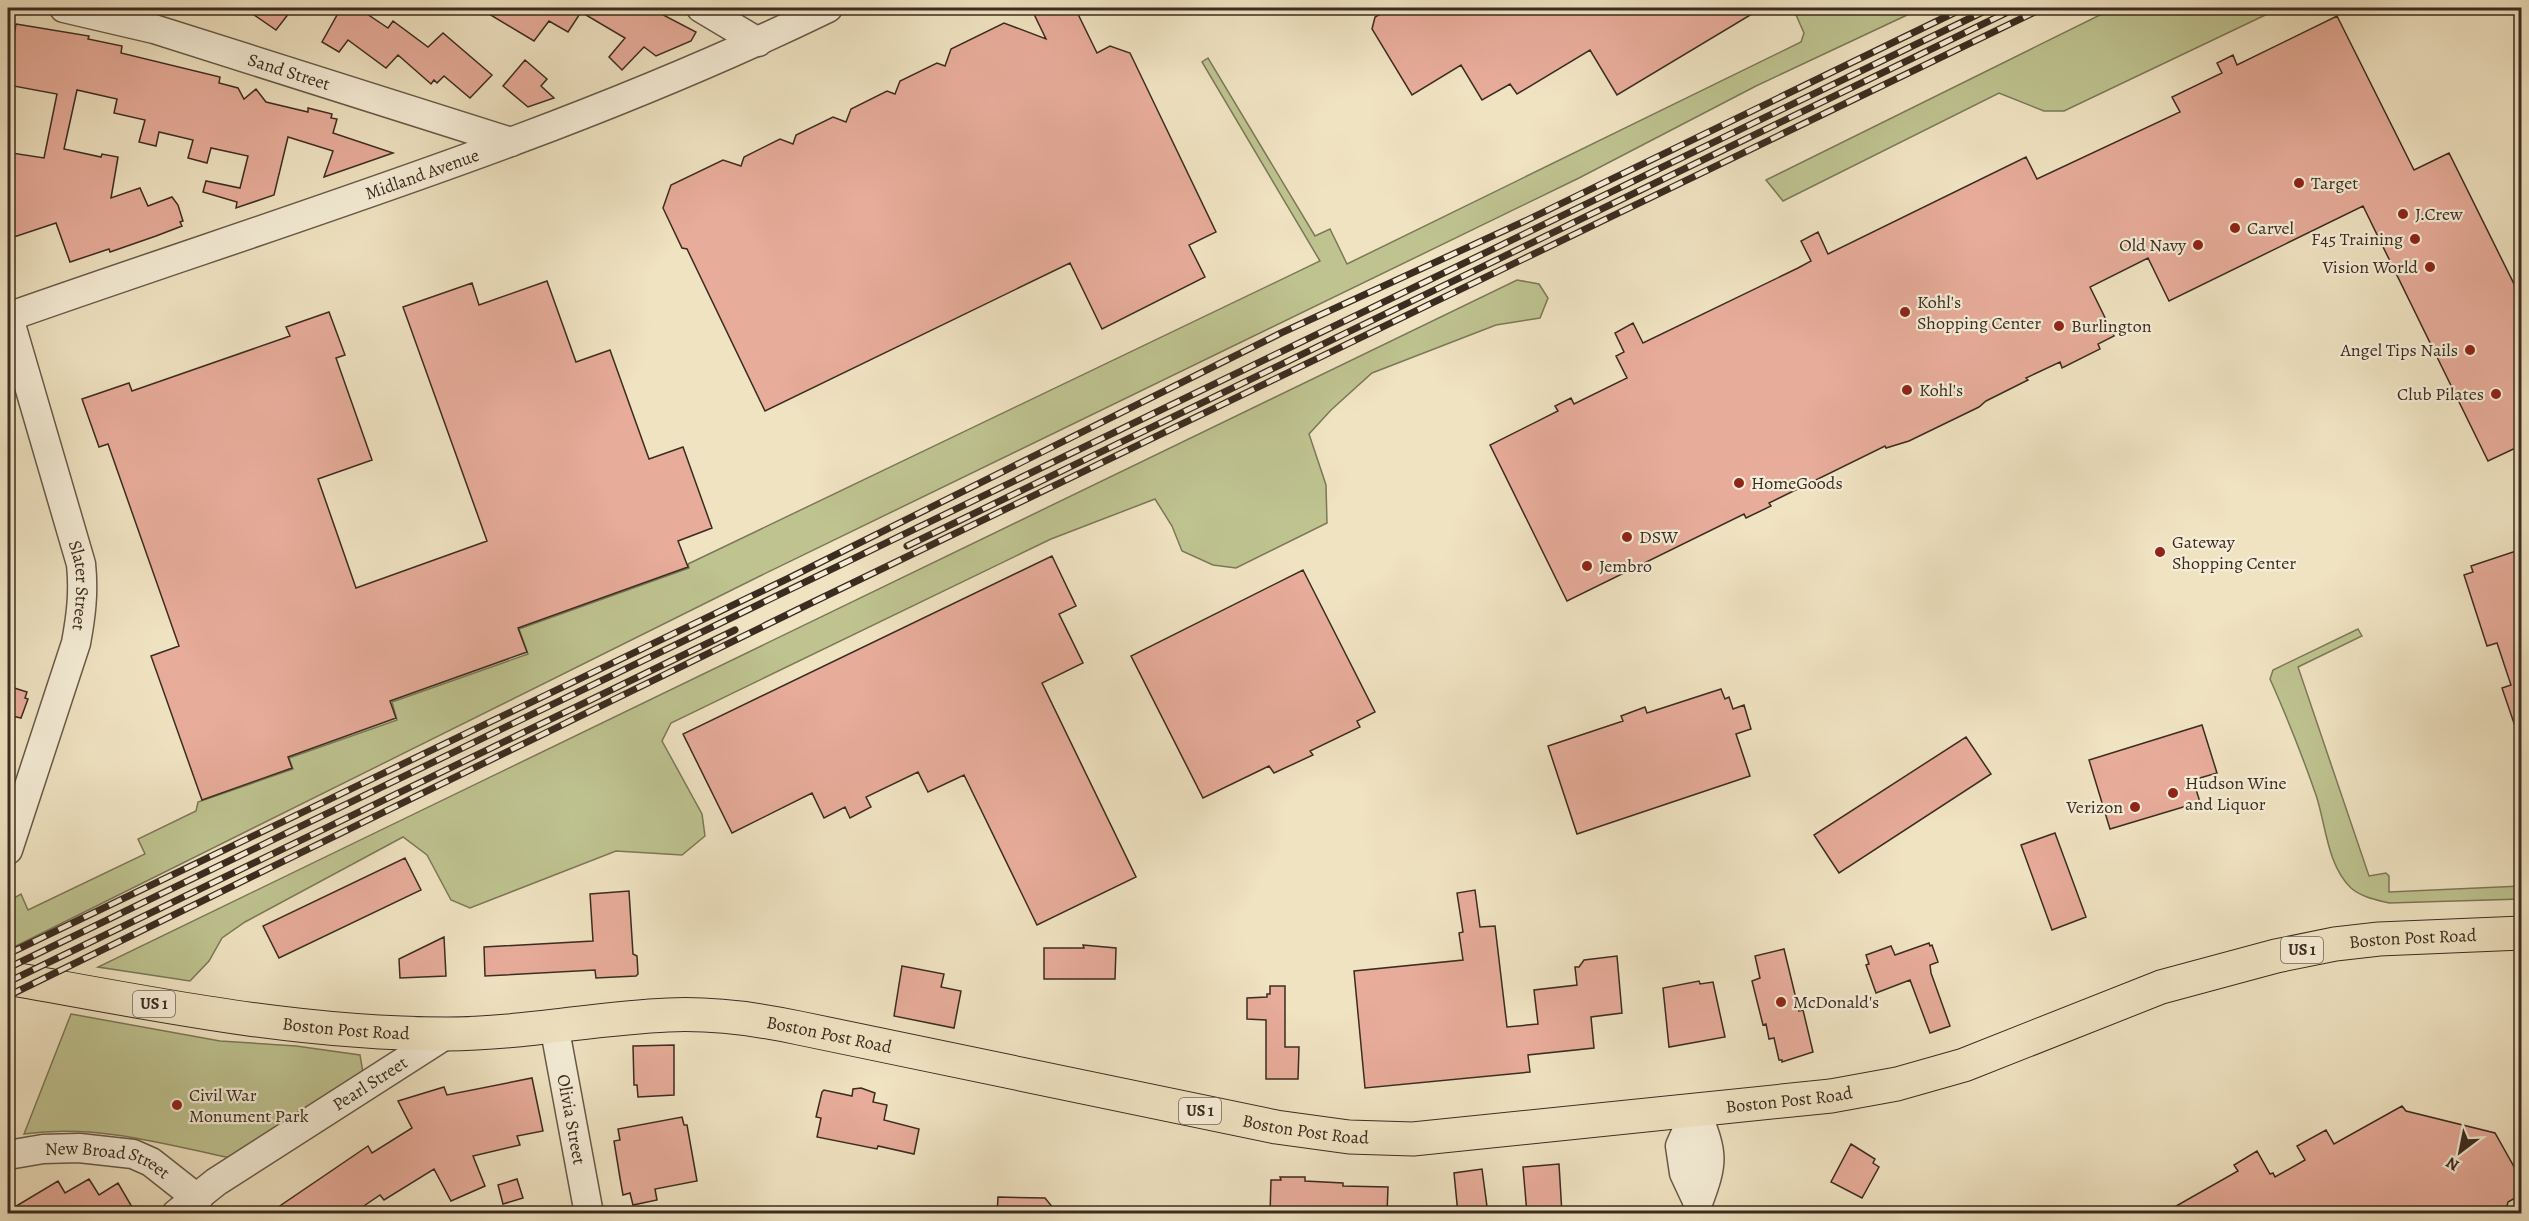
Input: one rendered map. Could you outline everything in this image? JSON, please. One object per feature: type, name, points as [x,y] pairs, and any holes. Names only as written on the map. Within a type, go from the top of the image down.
[{"type":"main road","name":"Boston Post Road","points":[[8,978],[187,1011],[258,1022],[322,1028],[447,1034],[671,1015],[749,1019],[1275,1127],[1349,1137],[1413,1139],[1831,1096],[1930,1075],[1998,1053],[2161,987],[2309,949],[2379,939],[2522,933]]},
{"type":"street","name":"Sand Street","points":[[64,8],[154,29],[510,142]]},
{"type":"street","points":[[701,8],[758,42]]},
{"type":"street","name":"Midland Avenue","points":[[8,318],[510,142],[668,81],[758,42],[828,8]]},
{"type":"street","name":"Slater Street","points":[[8,318],[81,564],[83,588],[82,614],[76,643],[8,850]]},
{"type":"street","name":"Olivia Street","points":[[554,1025],[589,1214]]},
{"type":"street","name":"Pearl Street","points":[[187,1206],[216,1182],[447,1034]]},
{"type":"street","points":[[1696,1110],[1680,1146],[1684,1173],[1698,1208]]},
{"type":"street","name":"New Broad Street","points":[[8,1155],[79,1148],[133,1154],[151,1162],[187,1206]]},
{"type":"green space","points":[[1793,8],[1922,8],[1756,86],[1579,178],[760,576],[14,947],[10,940],[8,941],[8,915],[14,898],[21,894],[28,910],[145,854],[138,839],[196,811],[198,802],[293,769],[289,758],[397,720],[392,702],[528,654],[519,629],[689,568],[688,564],[1320,261],[1202,62],[1208,58],[1315,236],[1330,229],[1347,264],[1801,42],[1804,33]]},
{"type":"green space","points":[[2114,8],[2280,8],[2064,111],[2044,111],[1999,93],[1783,201],[1766,180]]},
{"type":"green space","points":[[1517,280],[1539,284],[1548,298],[1540,318],[1496,325],[1372,373],[1331,410],[1309,434],[1326,485],[1327,523],[1236,568],[1213,565],[1182,551],[1172,526],[1155,499],[1051,539],[671,723],[662,741],[702,814],[705,836],[682,855],[616,851],[470,908],[451,900],[427,855],[403,837],[245,922],[222,938],[209,961],[190,981],[98,967]]},
{"type":"green space","points":[[2358,629],[2362,636],[2298,667],[2369,876],[2386,873],[2389,876],[2389,892],[2521,886],[2521,899],[2389,903],[2359,894],[2343,879],[2328,844],[2311,780],[2270,679],[2273,670]]},
{"type":"green space","name":"Civil War Monument Park","points":[[71,1014],[220,1041],[296,1046],[360,1055],[363,1073],[230,1158],[153,1141],[102,1133],[76,1131],[24,1134]]},
{"type":"building","points":[[244,8],[293,8],[276,30]]},
{"type":"building","points":[[341,8],[358,8],[388,28],[393,21],[428,47],[443,33],[492,75],[470,98],[444,76],[437,83],[434,80],[431,84],[398,55],[386,68],[348,40],[339,52],[322,42]]},
{"type":"building","points":[[479,8],[650,8],[696,32],[691,41],[656,56],[644,47],[622,70],[609,57],[625,38],[581,12],[568,32],[549,21],[534,41]]},
{"type":"building","points":[[1031,8],[1075,8],[1097,53],[1110,46],[1130,53],[1216,232],[1189,245],[1205,277],[1102,329],[1070,263],[765,411],[687,249],[682,248],[663,208],[671,185],[723,160],[741,166],[744,157],[780,139],[793,144],[796,135],[833,117],[846,122],[851,109],[887,91],[895,94],[900,81],[937,63],[945,66],[951,49],[1004,23],[1046,39]]},
{"type":"building","points":[[1391,8],[1762,8],[1617,95],[1590,50],[1517,94],[1510,84],[1482,100],[1461,65],[1412,95],[1372,29],[1375,17]]},
{"type":"building","name":"Kohl's Shopping Center","points":[[2337,16],[2414,170],[2449,153],[2522,300],[2522,445],[2488,461],[2363,206],[2169,301],[2148,258],[2090,287],[2114,336],[2098,344],[2100,349],[2062,368],[2060,362],[2026,378],[2028,380],[1986,401],[1979,407],[1909,441],[1886,448],[1885,446],[1769,503],[1771,506],[1746,518],[1744,514],[1567,601],[1490,445],[1558,411],[1555,406],[1571,398],[1574,404],[1627,378],[1616,356],[1624,352],[1615,333],[1633,323],[1643,343],[1798,268],[1811,261],[1801,241],[1818,232],[1828,254],[2026,157],[2037,179],[2180,112],[2172,97],[2222,73],[2217,63],[2233,55],[2237,65]]},
{"type":"building","points":[[16,24],[89,36],[88,39],[122,46],[121,53],[220,77],[219,83],[238,88],[244,99],[256,89],[266,102],[308,112],[308,108],[332,114],[331,118],[337,119],[333,133],[393,153],[324,177],[333,151],[288,137],[274,195],[236,208],[237,202],[203,192],[206,181],[240,188],[248,156],[211,148],[207,163],[188,158],[193,140],[159,132],[156,146],[139,142],[145,120],[114,113],[117,99],[77,90],[64,149],[101,157],[102,154],[118,157],[111,198],[140,188],[148,206],[172,197],[178,205],[183,221],[180,222],[182,226],[156,236],[110,252],[109,249],[70,262],[56,223],[8,239],[8,160],[12,153],[44,158],[57,94],[8,85],[8,68]]},
{"type":"building","points":[[525,60],[547,79],[541,86],[554,98],[528,107],[503,86]]},
{"type":"building","points":[[547,281],[576,362],[610,350],[649,459],[683,447],[712,528],[678,541],[688,567],[518,628],[527,652],[390,701],[396,718],[288,757],[292,768],[202,800],[151,656],[179,646],[108,444],[99,447],[82,399],[129,383],[132,391],[290,336],[286,327],[329,312],[345,355],[336,358],[372,460],[318,479],[356,588],[487,541],[403,307],[472,283],[479,305]]},
{"type":"building","points":[[2522,549],[2522,738],[2519,738],[2502,688],[2511,685],[2497,643],[2487,646],[2464,575],[2473,572],[2471,566]]},
{"type":"building","points":[[1052,556],[1076,606],[1059,614],[1083,663],[1042,683],[1136,877],[1037,925],[964,775],[928,792],[918,772],[866,797],[871,807],[850,818],[845,807],[824,818],[812,793],[732,833],[683,734]]},
{"type":"building","points":[[1303,570],[1375,712],[1357,721],[1360,727],[1310,751],[1313,755],[1274,773],[1269,766],[1203,798],[1131,656]]},
{"type":"building","points":[[8,686],[27,692],[25,698],[28,699],[21,718],[8,715]]},
{"type":"building","points":[[1721,689],[1725,699],[1729,697],[1733,709],[1744,705],[1751,729],[1736,734],[1750,776],[1577,834],[1548,746],[1623,721],[1621,716],[1645,707],[1647,713]]},
{"type":"building","points":[[2202,725],[2217,773],[2193,780],[2200,802],[2110,829],[2089,760]]},
{"type":"building","points":[[1966,737],[1991,774],[1839,873],[1814,835]]},
{"type":"building","points":[[2055,833],[2086,917],[2052,930],[2021,845]]},
{"type":"building","points":[[405,858],[421,890],[279,958],[263,926]]},
{"type":"building","points":[[1475,890],[1480,927],[1495,926],[1507,1027],[1538,1024],[1534,990],[1577,985],[1575,967],[1579,967],[1584,960],[1617,956],[1622,1013],[1591,1017],[1594,1048],[1528,1055],[1530,1072],[1365,1088],[1354,971],[1463,960],[1459,933],[1463,932],[1457,893]]},
{"type":"building","points":[[629,891],[633,954],[637,956],[638,974],[636,976],[596,978],[595,970],[485,976],[484,947],[593,941],[590,894]]},
{"type":"building","points":[[444,937],[446,976],[400,978],[399,959]]},
{"type":"building","points":[[1929,943],[1930,946],[1932,945],[1938,962],[1930,965],[1931,973],[1950,1026],[1930,1033],[1910,980],[1876,993],[1866,965],[1869,964],[1866,955],[1891,946],[1895,955]]},
{"type":"building","points":[[1083,945],[1116,948],[1115,979],[1044,979],[1044,948],[1084,948]]},
{"type":"building","name":"McDonald's","points":[[1784,949],[1799,1011],[1803,1010],[1813,1052],[1782,1062],[1779,1060],[1774,1038],[1769,1039],[1766,1024],[1763,1025],[1752,981],[1760,978],[1755,956]]},
{"type":"building","points":[[902,966],[944,974],[941,987],[961,991],[954,1028],[894,1016]]},
{"type":"building","points":[[1699,981],[1700,984],[1713,982],[1725,1037],[1669,1047],[1663,988]]},
{"type":"building","points":[[1270,986],[1285,986],[1285,1047],[1299,1047],[1298,1079],[1266,1079],[1266,1020],[1247,1019],[1247,998],[1267,997],[1267,994],[1270,994]]},
{"type":"building","points":[[674,1045],[674,1095],[638,1097],[637,1085],[634,1085],[633,1046]]},
{"type":"building","points":[[532,1078],[543,1131],[517,1136],[520,1145],[473,1156],[485,1186],[451,1201],[434,1169],[384,1200],[380,1195],[352,1214],[268,1214],[368,1146],[372,1153],[412,1128],[398,1101],[444,1087],[447,1095]]},
{"type":"building","points":[[861,1088],[875,1093],[873,1102],[887,1105],[884,1120],[919,1129],[914,1154],[817,1137],[821,1118],[816,1117],[822,1092],[824,1090],[852,1096],[853,1089]]},
{"type":"building","points":[[2402,1106],[2406,1111],[2495,1133],[2522,1181],[2522,1194],[2508,1202],[2505,1214],[2162,1214],[2238,1171],[2234,1165],[2257,1151],[2270,1174],[2273,1173],[2275,1177],[2305,1160],[2297,1146],[2326,1130],[2334,1144]]},
{"type":"building","points":[[682,1117],[684,1125],[687,1125],[697,1181],[655,1189],[657,1200],[633,1205],[630,1193],[623,1195],[614,1141],[620,1140],[618,1129]]},
{"type":"building","points":[[1851,1144],[1875,1159],[1873,1163],[1879,1167],[1862,1198],[1831,1182]]},
{"type":"building","points":[[1559,1164],[1562,1214],[1527,1214],[1523,1167]]},
{"type":"building","points":[[1482,1169],[1488,1214],[1458,1214],[1454,1173]]},
{"type":"building","points":[[1280,1177],[1305,1177],[1305,1181],[1343,1183],[1343,1186],[1388,1187],[1387,1214],[1270,1214],[1271,1180],[1281,1180]]},
{"type":"building","points":[[89,1179],[99,1195],[118,1183],[132,1207],[120,1214],[8,1214],[8,1211],[58,1181],[65,1193]]},
{"type":"building","points":[[517,1179],[523,1198],[503,1204],[498,1185]]},
{"type":"building","points":[[998,1197],[1045,1198],[1058,1214],[997,1214]]},
{"type":"railway","points":[[8,954],[789,578],[1281,333],[1523,222],[1964,8]]},
{"type":"railway","points":[[8,968],[1991,8]]},
{"type":"railway","points":[[907,546],[2016,8]]},
{"type":"railway","points":[[8,996],[807,605],[2043,8]]},
{"type":"railway","points":[[8,982],[735,630]]},
{"type":"place","name":"Target","points":[[2299,183]]},
{"type":"place","name":"J.Crew","points":[[2403,214]]},
{"type":"place","name":"Carvel","points":[[2235,228]]},
{"type":"place","name":"F45 Training","points":[[2415,239]]},
{"type":"place","name":"Old Navy","points":[[2198,245]]},
{"type":"place","name":"Vision World","points":[[2430,267]]},
{"type":"place","name":"Kohl's Shopping Center","points":[[1905,312]]},
{"type":"place","name":"Burlington","points":[[2059,326]]},
{"type":"place","name":"Angel Tips Nails","points":[[2470,350]]},
{"type":"place","name":"Kohl's","points":[[1907,390]]},
{"type":"place","name":"Club Pilates","points":[[2496,394]]},
{"type":"place","name":"HomeGoods","points":[[1739,483]]},
{"type":"place","name":"DSW","points":[[1627,537]]},
{"type":"place","name":"Gateway Shopping Center","points":[[2160,552]]},
{"type":"place","name":"Jembro","points":[[1587,566]]},
{"type":"place","name":"Hudson Wine and Liquor","points":[[2173,793]]},
{"type":"place","name":"Verizon","points":[[2135,807]]},
{"type":"place","name":"McDonald's","points":[[1781,1002]]},
{"type":"place","name":"Civil War Monument Park","points":[[177,1105]]}]
